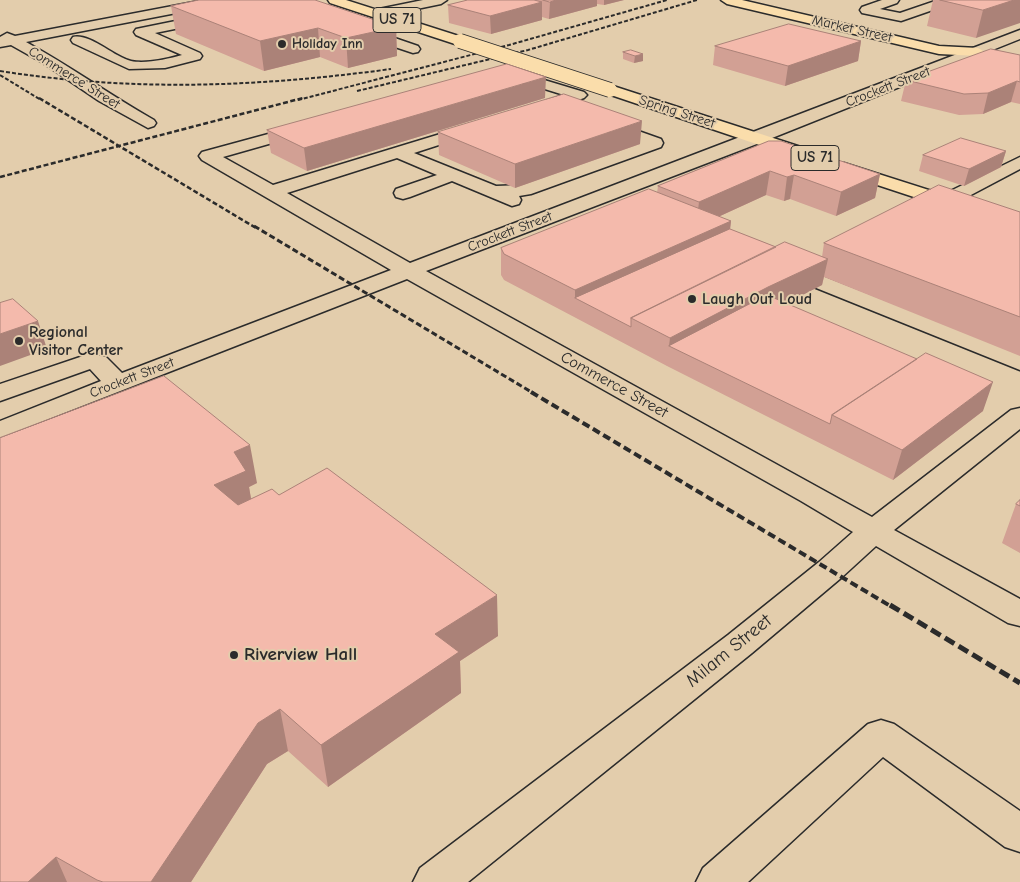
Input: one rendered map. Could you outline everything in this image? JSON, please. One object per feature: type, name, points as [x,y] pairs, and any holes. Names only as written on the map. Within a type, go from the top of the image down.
[{"type":"main road","name":"Spring Street","points":[[334,0],[813,157]]},
{"type":"main road","name":"Market Street","points":[[727,0],[939,50],[978,52],[1003,58]]},
{"type":"main road","name":"Market Street","points":[[773,0],[960,43],[978,52]]},
{"type":"main road","name":"US 71","points":[[832,164],[1020,226]]},
{"type":"street","points":[[7,42],[223,0]]},
{"type":"street","points":[[893,0],[866,10],[901,17],[948,0]]},
{"type":"street","points":[[377,13],[409,1],[442,5]]},
{"type":"street","points":[[172,10],[198,21]]},
{"type":"street","points":[[78,40],[129,66],[165,64],[195,56],[141,32],[226,15]]},
{"type":"street","points":[[412,25],[363,32],[413,49]]},
{"type":"street","name":"Commerce Street","points":[[0,33],[7,42],[48,60],[104,98],[148,123]]},
{"type":"street","name":"Crockett Street","points":[[0,430],[978,52],[1020,34]]},
{"type":"street","points":[[498,76],[508,73],[578,95],[534,110]]},
{"type":"street","points":[[495,192],[524,190],[655,143],[552,104]]},
{"type":"street","points":[[271,192],[489,124]]},
{"type":"street","name":"Commerce Street","points":[[320,125],[208,156],[474,308],[811,494],[873,532],[1020,614]]},
{"type":"street","points":[[398,152],[550,217]]},
{"type":"street","points":[[945,201],[1020,162]]},
{"type":"street","points":[[403,193],[453,175]]},
{"type":"street","points":[[607,195],[634,206]]},
{"type":"street","points":[[772,262],[1020,363]]},
{"type":"street","points":[[0,393],[90,361],[97,362],[118,384]]},
{"type":"street","name":"Milam Street","points":[[446,879],[740,644],[873,532],[1020,416]]},
{"type":"street","points":[[718,882],[881,735],[1020,834]]},
{"type":"building","points":[[199,0],[315,0],[396,27],[346,38],[318,28],[260,41],[171,6]]},
{"type":"building","points":[[468,0],[534,0],[542,2],[490,16],[448,5]]},
{"type":"building","points":[[940,0],[1014,0],[983,10]]},
{"type":"building","points":[[789,24],[861,41],[788,66],[715,46]]},
{"type":"building","points":[[991,49],[1020,55],[1020,82],[1017,81],[988,93],[964,94],[906,80]]},
{"type":"building","points":[[631,50],[643,54],[635,56],[623,52]]},
{"type":"building","points":[[507,64],[546,77],[304,148],[267,130]]},
{"type":"building","points":[[564,94],[642,121],[515,164],[438,132]]},
{"type":"building","points":[[961,138],[1006,151],[969,169],[923,155]]},
{"type":"building","points":[[769,141],[781,141],[880,174],[841,192],[794,175],[787,177],[770,171],[699,202],[658,186]]},
{"type":"building","points":[[939,185],[1020,212],[1020,317],[824,243]]},
{"type":"building","points":[[649,189],[731,221],[575,290],[504,254],[501,248]]},
{"type":"building","points":[[730,229],[776,247],[631,318],[631,327],[575,298]]},
{"type":"building","points":[[785,242],[828,259],[768,287],[670,338],[631,318]]},
{"type":"building","points":[[767,295],[917,359],[832,415],[830,424],[669,346]]},
{"type":"building","points":[[13,299],[38,321],[0,334],[0,303]]},
{"type":"building","points":[[926,353],[993,382],[902,450],[832,415]]},
{"type":"building","name":"Riverview Hall","points":[[164,376],[250,445],[234,452],[246,471],[214,485],[238,505],[272,489],[279,495],[327,468],[497,595],[435,634],[459,652],[321,745],[280,709],[258,723],[151,882],[103,882],[56,857],[28,882],[0,882],[0,438]]},
{"type":"railway","points":[[298,100],[509,45],[667,0]]},
{"type":"railway","points":[[357,91],[528,50],[697,0]]},
{"type":"railway","points":[[0,71],[99,82],[196,85],[292,80],[391,69]]},
{"type":"railway","points":[[0,75],[41,100]]},
{"type":"railway","points":[[39,98],[119,146]]},
{"type":"railway","points":[[119,146],[303,98]]},
{"type":"railway","points":[[0,177],[119,146]]},
{"type":"railway","points":[[119,146],[256,228]]},
{"type":"railway","points":[[254,226],[533,393]]},
{"type":"railway","points":[[531,392],[892,607]]},
{"type":"railway","points":[[890,605],[1020,683]]},
{"type":"place","name":"Holiday Inn","points":[[282,44]]},
{"type":"place","name":"Laugh Out Loud","points":[[692,299]]},
{"type":"place","name":"Regional Visitor Center","points":[[19,341]]},
{"type":"place","name":"Riverview Hall","points":[[234,655]]}]
